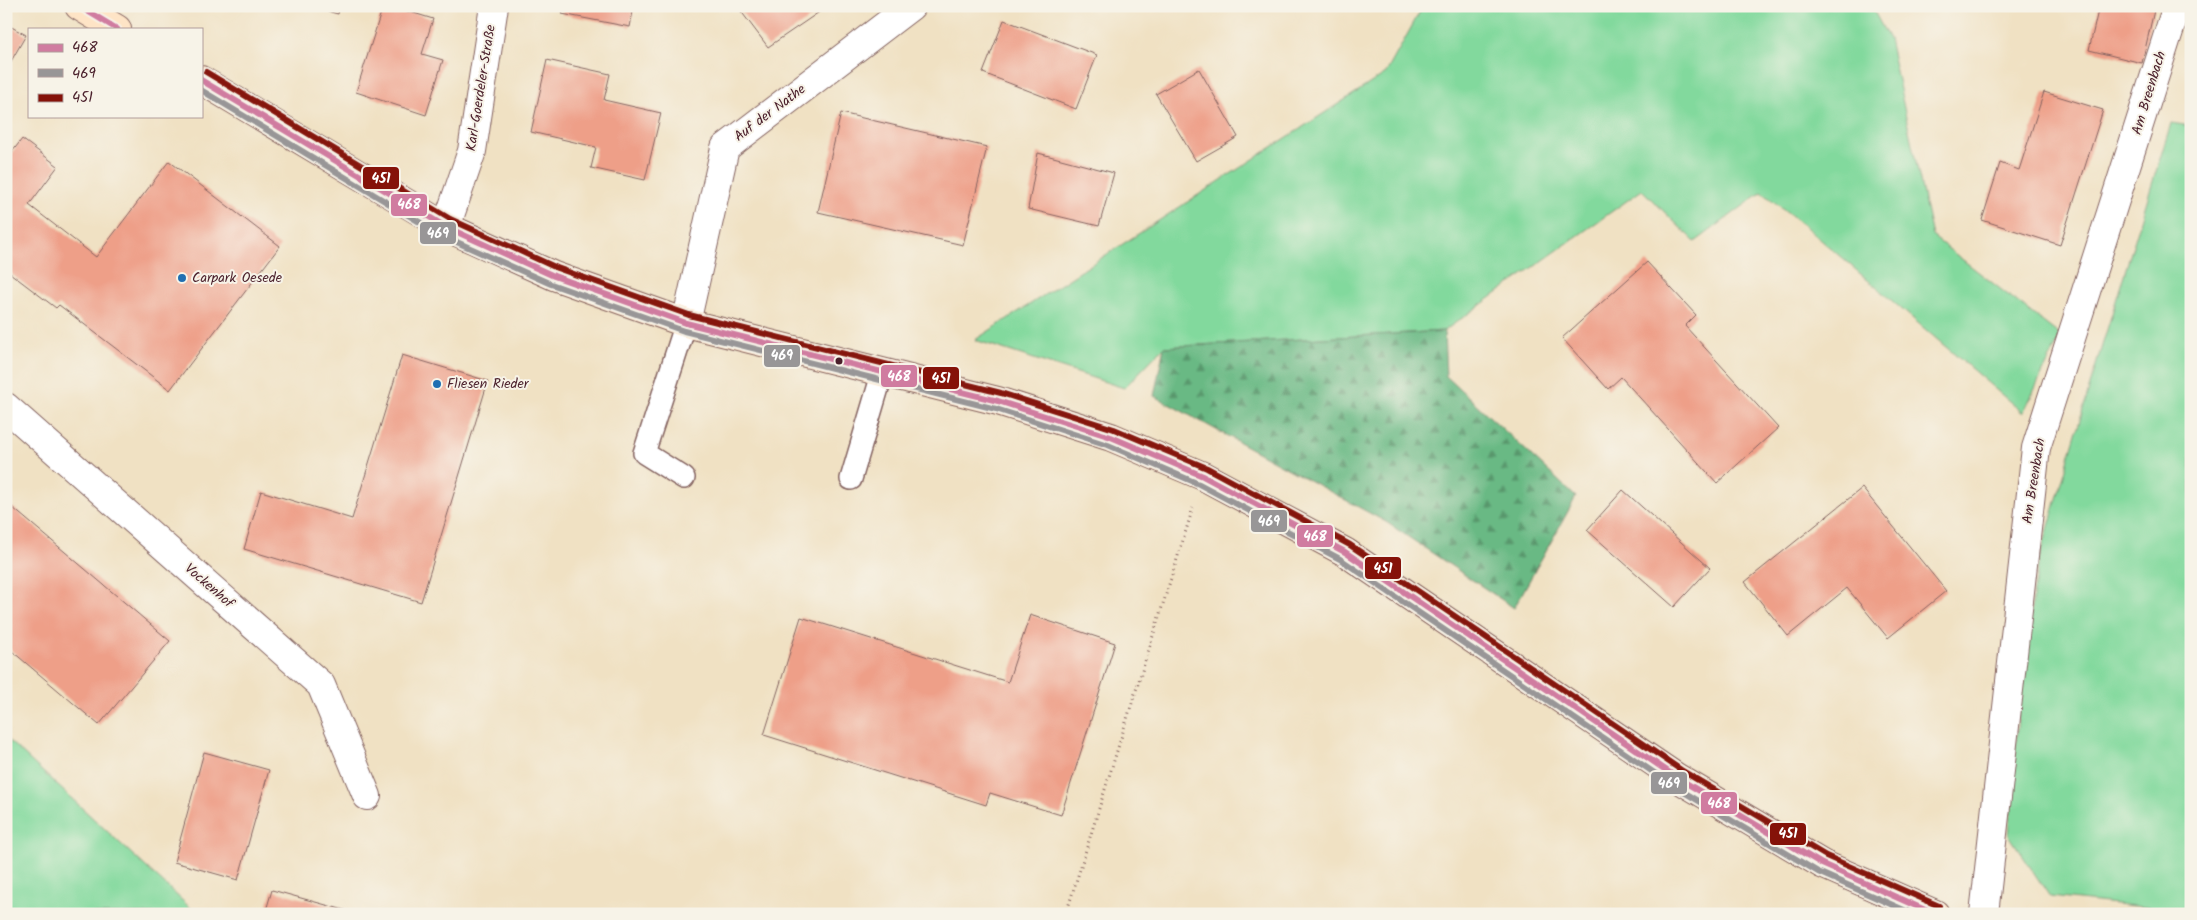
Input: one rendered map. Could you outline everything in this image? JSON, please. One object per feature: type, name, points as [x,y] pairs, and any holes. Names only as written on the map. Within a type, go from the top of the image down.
[{"type":"street","points":[[79,6],[114,28]]},
{"type":"street","name":"Karl-Goerdeler-Straße","points":[[446,227],[472,151],[494,6]]},
{"type":"street","name":"Auf der Nathe","points":[[686,323],[725,148],[911,6]]},
{"type":"street","name":"Am Breenbach","points":[[1984,914],[2036,448],[2177,6]]},
{"type":"street","points":[[202,81],[446,227],[554,276],[686,323],[998,401],[1111,437],[1203,476],[1345,552],[1684,782],[1822,864],[1935,914]]},
{"type":"street","name":"Vockenhof","points":[[6,407],[321,685],[366,796]]},
{"type":"lane","points":[[684,478],[644,453],[686,323]]},
{"type":"lane","points":[[851,479],[883,372]]},
{"type":"path","points":[[1066,914],[1203,476]]},
{"type":"green space","points":[[1423,6],[1871,6],[1889,39],[1932,236],[2061,336],[2023,413],[1807,228],[1762,192],[1695,242],[1642,190],[1444,331],[1164,347],[1124,388],[975,340],[1386,73]]},
{"type":"green space","points":[[2171,123],[2191,126],[2191,912],[2050,897],[2009,835],[2022,664],[2039,560],[2097,362]]},
{"type":"green space","points":[[1444,331],[1446,376],[1576,497],[1514,608],[1386,522],[1154,396],[1164,347]]},
{"type":"green space","points":[[6,738],[197,914],[6,914]]},
{"type":"building","points":[[308,6],[340,6],[338,14]]},
{"type":"building","points":[[383,6],[391,6],[433,19],[422,54],[443,60],[426,115],[356,92]]},
{"type":"building","points":[[564,6],[634,6],[630,27],[562,14]]},
{"type":"building","points":[[737,6],[828,6],[768,47]]},
{"type":"building","points":[[2099,6],[2155,6],[2142,63],[2089,50]]},
{"type":"building","points":[[1004,20],[1097,55],[1076,109],[983,73]]},
{"type":"building","points":[[6,24],[26,35],[6,70]]},
{"type":"building","points":[[547,60],[610,74],[604,100],[661,113],[645,180],[591,168],[596,147],[531,132]]},
{"type":"building","points":[[1199,69],[1238,137],[1196,161],[1156,94]]},
{"type":"building","points":[[2044,92],[2103,110],[2060,245],[1982,220],[2000,163],[2019,170]]},
{"type":"building","points":[[841,113],[987,147],[963,245],[818,212]]},
{"type":"building","points":[[22,139],[58,166],[29,205],[96,257],[169,161],[280,246],[170,390],[59,305],[56,308],[6,270],[6,160]]},
{"type":"building","points":[[1038,153],[1114,173],[1099,226],[1028,209]]},
{"type":"building","points":[[1647,262],[1696,315],[1685,326],[1778,428],[1717,483],[1621,377],[1608,389],[1562,338]]},
{"type":"building","points":[[402,355],[488,381],[421,602],[244,549],[261,491],[352,519]]},
{"type":"building","points":[[1862,488],[1946,591],[1888,638],[1847,588],[1788,636],[1745,582]]},
{"type":"building","points":[[1623,490],[1710,568],[1674,607],[1587,530]]},
{"type":"building","points":[[6,502],[170,641],[99,725],[6,646]]},
{"type":"building","points":[[1030,615],[1115,643],[1061,815],[990,793],[986,805],[764,735],[801,617],[1008,682]]},
{"type":"building","points":[[204,752],[269,770],[238,880],[174,862]]},
{"type":"building","points":[[272,890],[355,913],[355,914],[265,914]]},
{"type":"transit line","name":"468","points":[[79,6],[115,28]]},
{"type":"transit line","name":"451","points":[[206,72],[450,219],[557,268],[689,315],[1001,393],[1114,429],[1207,468],[1350,545],[1681,770],[1826,856],[1939,906]]},
{"type":"transit line","name":"468","points":[[202,81],[446,227],[554,276],[686,323],[998,401],[1111,437],[1203,476],[1345,552],[1676,777],[1822,864],[1934,914]]},
{"type":"transit line","name":"469","points":[[202,91],[441,235],[551,284],[684,331],[996,409],[1108,445],[1199,484],[1340,559],[1672,785],[1818,872],[1913,914]]},
{"type":"place","name":"Carpark Oesede","points":[[182,278]]},
{"type":"place","name":"Fliesen Rieder","points":[[437,384]]}]
